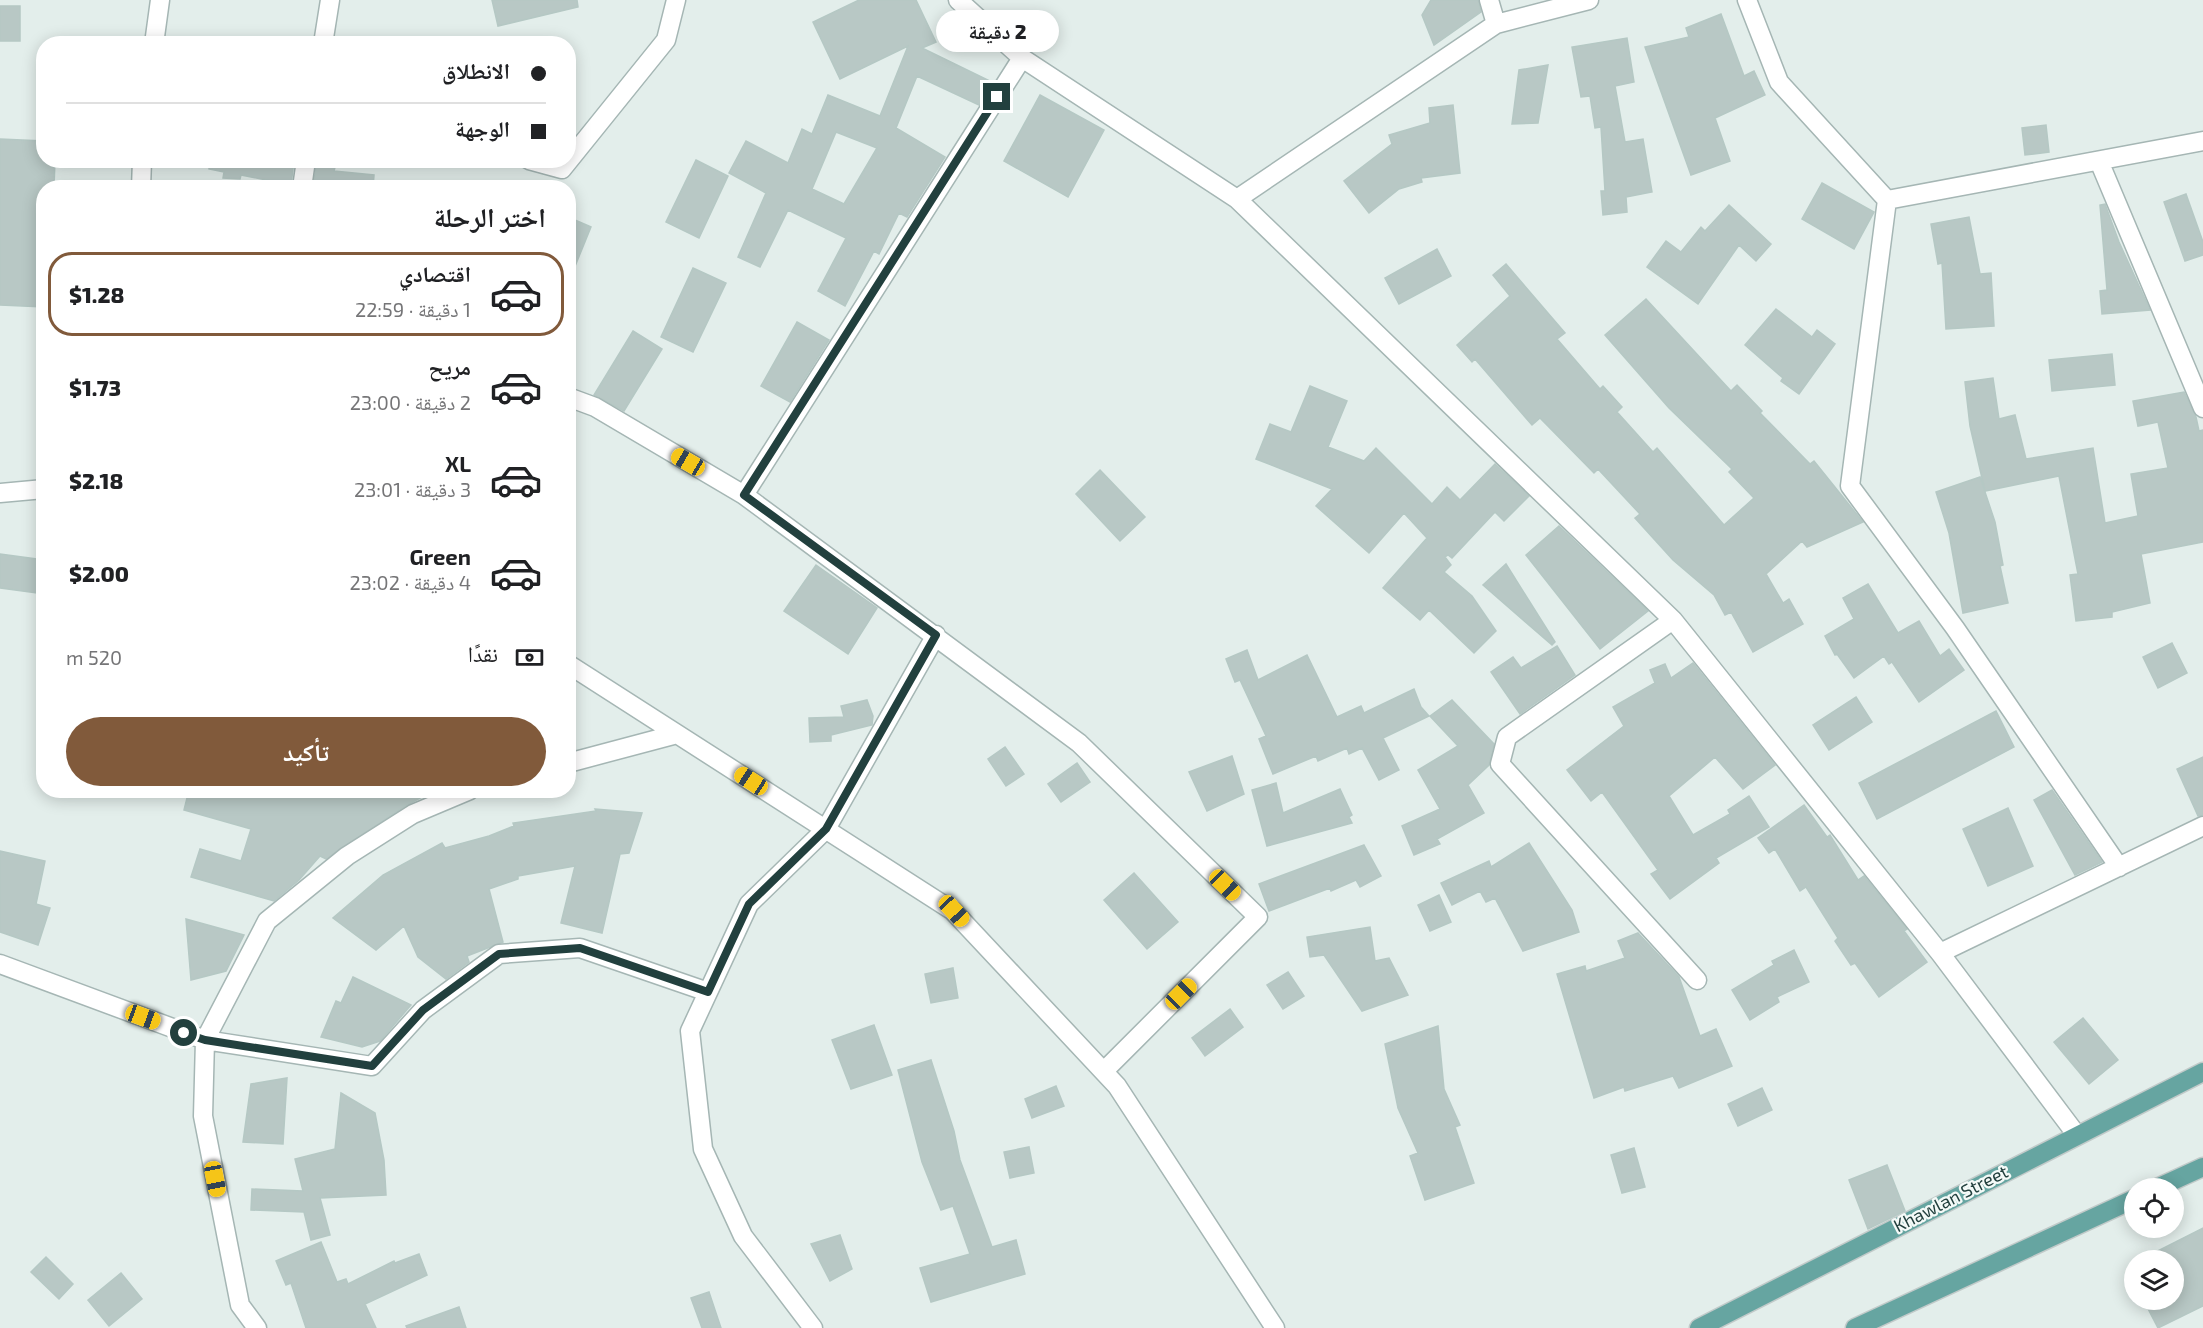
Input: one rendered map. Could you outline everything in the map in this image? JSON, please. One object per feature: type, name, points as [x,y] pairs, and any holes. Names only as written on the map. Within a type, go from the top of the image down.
[{"type":"main road","name":"Khawlan Street","points":[[1699,1328],[1725,1322],[2076,1134],[2203,1072]]},
{"type":"main road","points":[[2179,1178],[2203,1167]]},
{"type":"main road","points":[[1855,1328],[2124,1203]]},
{"type":"street","points":[[155,36],[160,0]]},
{"type":"street","points":[[324,36],[330,0]]},
{"type":"street","points":[[576,152],[666,40],[676,0]]},
{"type":"street","points":[[958,0],[1022,58],[1237,199],[1673,620],[1940,953],[2076,1134]]},
{"type":"street","points":[[1489,0],[1496,24]]},
{"type":"street","points":[[1237,199],[1496,24],[1589,0]]},
{"type":"street","points":[[1747,0],[1779,82],[1887,200],[1850,486],[1954,628],[2119,867]]},
{"type":"street","points":[[744,495],[1022,58]]},
{"type":"street","points":[[1887,200],[2203,141]]},
{"type":"street","points":[[2099,161],[2203,408]]},
{"type":"street","points":[[576,400],[595,407],[744,495],[1079,743],[1258,916],[1104,1071]]},
{"type":"street","points":[[0,493],[36,490]]},
{"type":"street","points":[[1673,620],[1507,737],[1500,764],[1697,980]]},
{"type":"street","points":[[813,1328],[743,1236],[703,1149],[690,1031],[749,904],[826,829],[936,635]]},
{"type":"street","points":[[576,669],[954,911],[1117,1086],[1275,1328]]},
{"type":"street","points":[[576,761],[677,734]]},
{"type":"street","points":[[257,1328],[240,1305],[203,1116],[205,1040],[267,921],[347,856],[413,814],[451,798]]},
{"type":"street","points":[[1940,953],[2203,826]]},
{"type":"street","points":[[0,964],[205,1040],[372,1066],[423,1010],[499,954],[580,948],[708,992]]},
{"type":"building","points":[[492,0],[577,0],[578,7],[498,26]]},
{"type":"building","points":[[859,0],[916,0],[936,42],[922,48],[992,82],[979,105],[917,76],[896,128],[945,157],[907,217],[899,213],[879,254],[874,251],[845,306],[818,291],[846,238],[788,210],[760,267],[738,257],[766,193],[729,173],[746,141],[788,163],[802,129],[812,134],[828,95],[880,116],[908,46],[840,79],[813,22]],"holes":[[[836,132],[877,148],[844,204],[812,189]]]},
{"type":"building","points":[[1431,0],[1478,0],[1481,12],[1434,45],[1422,15]]},
{"type":"building","points":[[0,6],[20,6],[20,41],[0,41]]},
{"type":"building","points":[[1721,14],[1744,76],[1754,71],[1765,95],[1715,118],[1730,161],[1691,175],[1645,47],[1689,37],[1686,28]]},
{"type":"building","points":[[1627,38],[1634,82],[1615,86],[1625,142],[1643,139],[1652,192],[1626,197],[1627,212],[1603,215],[1601,191],[1605,191],[1601,127],[1595,128],[1590,96],[1581,97],[1572,47]]},
{"type":"building","points":[[1548,65],[1538,123],[1512,124],[1519,70]]},
{"type":"building","points":[[1040,95],[1104,130],[1068,197],[1004,161]]},
{"type":"building","points":[[1453,105],[1460,173],[1421,178],[1422,182],[1399,189],[1369,213],[1344,181],[1392,144],[1389,135],[1430,123],[1429,108]]},
{"type":"building","points":[[2046,125],[2049,152],[2025,155],[2022,128]]},
{"type":"building","points":[[0,139],[36,141],[36,168],[55,168],[54,180],[36,180],[36,307],[0,305]]},
{"type":"building","points":[[696,160],[728,176],[699,238],[666,222]]},
{"type":"building","points":[[293,168],[292,180],[266,180],[241,175],[240,179],[223,178],[224,172],[209,169]]},
{"type":"building","points":[[316,168],[335,168],[334,171],[374,175],[374,180],[314,180]]},
{"type":"building","points":[[1822,183],[1874,212],[1854,249],[1802,219]]},
{"type":"building","points":[[2186,194],[2203,242],[2203,255],[2185,261],[2164,202]]},
{"type":"building","points":[[2105,204],[2119,242],[2150,310],[2102,314],[2100,291],[2107,290],[2100,205]]},
{"type":"building","points":[[1729,205],[1771,244],[1756,261],[1739,245],[1698,304],[1647,267],[1666,241],[1681,252],[1701,227],[1705,231]]},
{"type":"building","points":[[1969,217],[1980,274],[1991,273],[1994,326],[1946,329],[1942,263],[1938,264],[1931,224]]},
{"type":"building","points":[[576,220],[591,227],[576,264]]},
{"type":"building","points":[[1437,249],[1451,276],[1399,304],[1385,278]]},
{"type":"building","points":[[1506,264],[1565,333],[1557,339],[1600,389],[1603,386],[1622,407],[1617,412],[1653,452],[1657,448],[1724,525],[1754,498],[1729,472],[1732,469],[1669,408],[1605,335],[1646,299],[1731,391],[1737,385],[1762,411],[1760,413],[1810,464],[1814,461],[1863,522],[1807,547],[1802,541],[1766,574],[1783,603],[1789,599],[1803,624],[1753,652],[1731,612],[1725,615],[1714,595],[1673,560],[1635,518],[1640,514],[1598,469],[1594,473],[1540,418],[1532,425],[1475,359],[1472,362],[1457,345],[1510,296],[1493,275]]},
{"type":"building","points":[[693,268],[726,283],[693,352],[661,337]]},
{"type":"building","points":[[1776,309],[1812,337],[1817,330],[1835,344],[1799,394],[1781,381],[1783,378],[1745,345]]},
{"type":"building","points":[[797,322],[829,340],[790,402],[761,386]]},
{"type":"building","points":[[633,331],[662,349],[624,411],[594,395]]},
{"type":"building","points":[[2112,354],[2115,385],[2052,391],[2049,360]]},
{"type":"building","points":[[1993,378],[1999,419],[2015,415],[2026,459],[2093,448],[2105,523],[2138,516],[2131,474],[2168,468],[2158,422],[2138,426],[2133,401],[2184,392],[2196,417],[2199,431],[2203,430],[2203,542],[2141,554],[2150,603],[2112,612],[2112,617],[2076,621],[2070,575],[2078,574],[2059,476],[1985,491],[1970,426],[1965,382]]},
{"type":"building","points":[[1310,386],[1347,401],[1328,447],[1364,461],[1376,448],[1432,504],[1447,487],[1460,500],[1495,464],[1529,496],[1504,521],[1495,512],[1452,558],[1448,555],[1445,557],[1451,565],[1444,572],[1472,596],[1496,631],[1474,653],[1429,610],[1420,620],[1383,588],[1427,538],[1404,513],[1369,553],[1316,506],[1332,489],[1256,459],[1270,424],[1291,432]]},
{"type":"building","points":[[1100,470],[1145,517],[1120,541],[1076,494]]},
{"type":"building","points":[[1980,477],[1995,522],[2003,565],[2000,566],[2008,603],[1963,613],[1949,533],[1936,492]]},
{"type":"building","points":[[1559,526],[1648,611],[1600,649],[1526,555]]},
{"type":"building","points":[[0,554],[36,559],[36,593],[0,588]]},
{"type":"building","points":[[1506,564],[1555,642],[1552,645],[1483,585]]},
{"type":"building","points":[[816,565],[877,608],[848,654],[784,611]]},
{"type":"building","points":[[1868,584],[1898,633],[1919,621],[1940,656],[1949,649],[1964,670],[1919,702],[1892,662],[1889,664],[1884,656],[1854,678],[1837,654],[1835,655],[1825,636],[1854,619],[1843,598]]},
{"type":"building","points":[[2172,643],[2187,673],[2158,688],[2143,657]]},
{"type":"building","points":[[1557,646],[1575,675],[1520,714],[1491,672],[1513,657],[1521,668]]},
{"type":"building","points":[[1247,650],[1258,680],[1307,655],[1337,717],[1361,706],[1364,713],[1414,689],[1421,707],[1429,716],[1383,738],[1399,770],[1379,780],[1362,748],[1349,754],[1347,748],[1318,761],[1316,756],[1273,774],[1259,739],[1266,736],[1240,680],[1235,682],[1226,659]]},
{"type":"building","points":[[1693,663],[1775,765],[1743,789],[1715,757],[1669,796],[1693,835],[1730,814],[1728,810],[1749,796],[1769,827],[1716,858],[1719,863],[1670,899],[1651,874],[1658,870],[1602,792],[1591,801],[1567,770],[1624,726],[1613,707],[1655,683],[1650,670],[1665,664],[1671,678]]},
{"type":"building","points":[[1856,697],[1872,722],[1829,750],[1813,725]]},
{"type":"building","points":[[867,700],[873,716],[872,725],[831,735],[831,741],[810,742],[809,718],[844,717],[841,706]]},
{"type":"building","points":[[1452,700],[1494,744],[1489,765],[1468,785],[1484,813],[1437,839],[1440,844],[1414,855],[1402,826],[1440,809],[1418,770],[1458,746],[1430,716]]},
{"type":"building","points":[[1996,711],[2014,747],[1877,819],[1859,783]]},
{"type":"building","points":[[1005,747],[1024,774],[1006,786],[988,759]]},
{"type":"building","points":[[1232,756],[1244,794],[1207,811],[1189,772]]},
{"type":"building","points":[[2203,757],[2203,815],[2198,816],[2177,769]]},
{"type":"building","points":[[1077,763],[1090,782],[1061,802],[1048,784]]},
{"type":"building","points":[[1276,783],[1283,813],[1340,789],[1352,815],[1349,817],[1352,823],[1267,846],[1252,790]]},
{"type":"building","points":[[2052,790],[2102,862],[2075,875],[2034,800]]},
{"type":"building","points":[[187,798],[420,798],[326,859],[320,856],[299,880],[274,901],[191,877],[200,849],[241,861],[251,829],[184,810]]},
{"type":"building","points":[[1804,805],[1827,837],[1830,835],[1858,880],[1864,876],[1907,929],[1904,931],[1927,962],[1879,997],[1855,963],[1851,965],[1835,941],[1838,938],[1806,887],[1800,891],[1775,849],[1769,853],[1758,838]]},
{"type":"building","points":[[2008,808],[2033,866],[1988,886],[1963,829]]},
{"type":"building","points":[[595,809],[642,813],[629,853],[620,854],[602,933],[561,923],[575,866],[518,876],[518,879],[489,889],[503,942],[467,956],[469,962],[446,979],[418,957],[404,926],[376,950],[333,918],[383,875],[442,843],[445,848],[489,836],[514,826],[513,823],[596,811]]},
{"type":"building","points":[[1529,843],[1572,910],[1579,932],[1523,951],[1495,898],[1486,902],[1480,891],[1452,905],[1441,883],[1489,861],[1491,867]]},
{"type":"building","points":[[1364,845],[1381,876],[1360,887],[1356,880],[1331,891],[1330,888],[1269,911],[1259,884]]},
{"type":"building","points":[[0,851],[45,861],[36,904],[50,908],[38,945],[0,932]]},
{"type":"building","points":[[1134,873],[1178,922],[1147,949],[1104,900]]},
{"type":"building","points":[[1439,895],[1451,922],[1430,931],[1418,905]]},
{"type":"building","points":[[186,919],[244,935],[226,971],[191,980]]},
{"type":"building","points":[[1370,927],[1375,961],[1389,958],[1408,995],[1362,1011],[1324,955],[1310,957],[1307,937]]},
{"type":"building","points":[[1638,933],[1679,977],[1700,1036],[1716,1029],[1732,1066],[1679,1088],[1673,1076],[1625,1091],[1624,1087],[1594,1098],[1557,974],[1585,966],[1586,971],[1625,958],[1618,941]]},
{"type":"building","points":[[1794,950],[1809,982],[1777,997],[1779,1002],[1750,1020],[1732,990],[1774,965],[1772,961]]},
{"type":"building","points":[[953,968],[958,998],[931,1003],[925,974]]},
{"type":"building","points":[[1288,972],[1304,996],[1283,1009],[1267,985]]},
{"type":"building","points":[[353,977],[411,1005],[380,1041],[362,1047],[321,1037],[336,1001],[341,1003]]},
{"type":"building","points":[[1230,1009],[1243,1027],[1205,1056],[1192,1038]]},
{"type":"building","points":[[2083,1018],[2118,1060],[2089,1084],[2054,1042]]},
{"type":"building","points":[[874,1025],[892,1075],[851,1089],[832,1040]]},
{"type":"building","points":[[1438,1026],[1444,1089],[1460,1125],[1455,1127],[1474,1183],[1425,1200],[1410,1156],[1418,1153],[1398,1108],[1385,1044]]},
{"type":"building","points":[[931,1060],[954,1131],[960,1160],[992,1247],[1016,1240],[1025,1274],[931,1302],[920,1268],[970,1254],[953,1206],[941,1210],[922,1162],[898,1070]]},
{"type":"building","points":[[287,1078],[283,1144],[243,1142],[251,1084]]},
{"type":"building","points":[[1056,1086],[1064,1106],[1032,1118],[1025,1099]]},
{"type":"building","points":[[1762,1088],[1772,1110],[1738,1126],[1728,1104]]},
{"type":"building","points":[[341,1093],[375,1113],[384,1160],[386,1195],[320,1198],[330,1235],[311,1240],[304,1212],[251,1210],[252,1189],[303,1191],[295,1159],[335,1149]]},
{"type":"building","points":[[1029,1147],[1034,1173],[1010,1178],[1004,1152]]},
{"type":"building","points":[[1634,1148],[1645,1187],[1622,1193],[1611,1155]]},
{"type":"building","points":[[1887,1165],[1905,1211],[1868,1229],[1849,1180]]},
{"type":"building","points":[[2203,1228],[2203,1306],[2158,1328],[2149,1310],[2184,1310],[2184,1250],[2160,1250]]},
{"type":"building","points":[[840,1235],[852,1269],[830,1281],[811,1244]]},
{"type":"building","points":[[321,1242],[337,1282],[346,1279],[348,1284],[394,1261],[395,1263],[419,1254],[427,1275],[365,1304],[376,1328],[306,1328],[291,1283],[286,1285],[276,1261]]},
{"type":"building","points":[[46,1257],[73,1284],[59,1299],[31,1272]]},
{"type":"building","points":[[121,1273],[142,1299],[109,1326],[88,1300]]},
{"type":"building","points":[[709,1292],[721,1328],[702,1328],[691,1298]]},
{"type":"building","points":[[459,1307],[466,1328],[407,1328],[406,1326]]},
{"type":"route","points":[[184,1033],[205,1040],[372,1066],[423,1010],[499,954],[580,948],[708,992],[749,904],[826,829],[936,635],[744,495],[997,97]]}]
